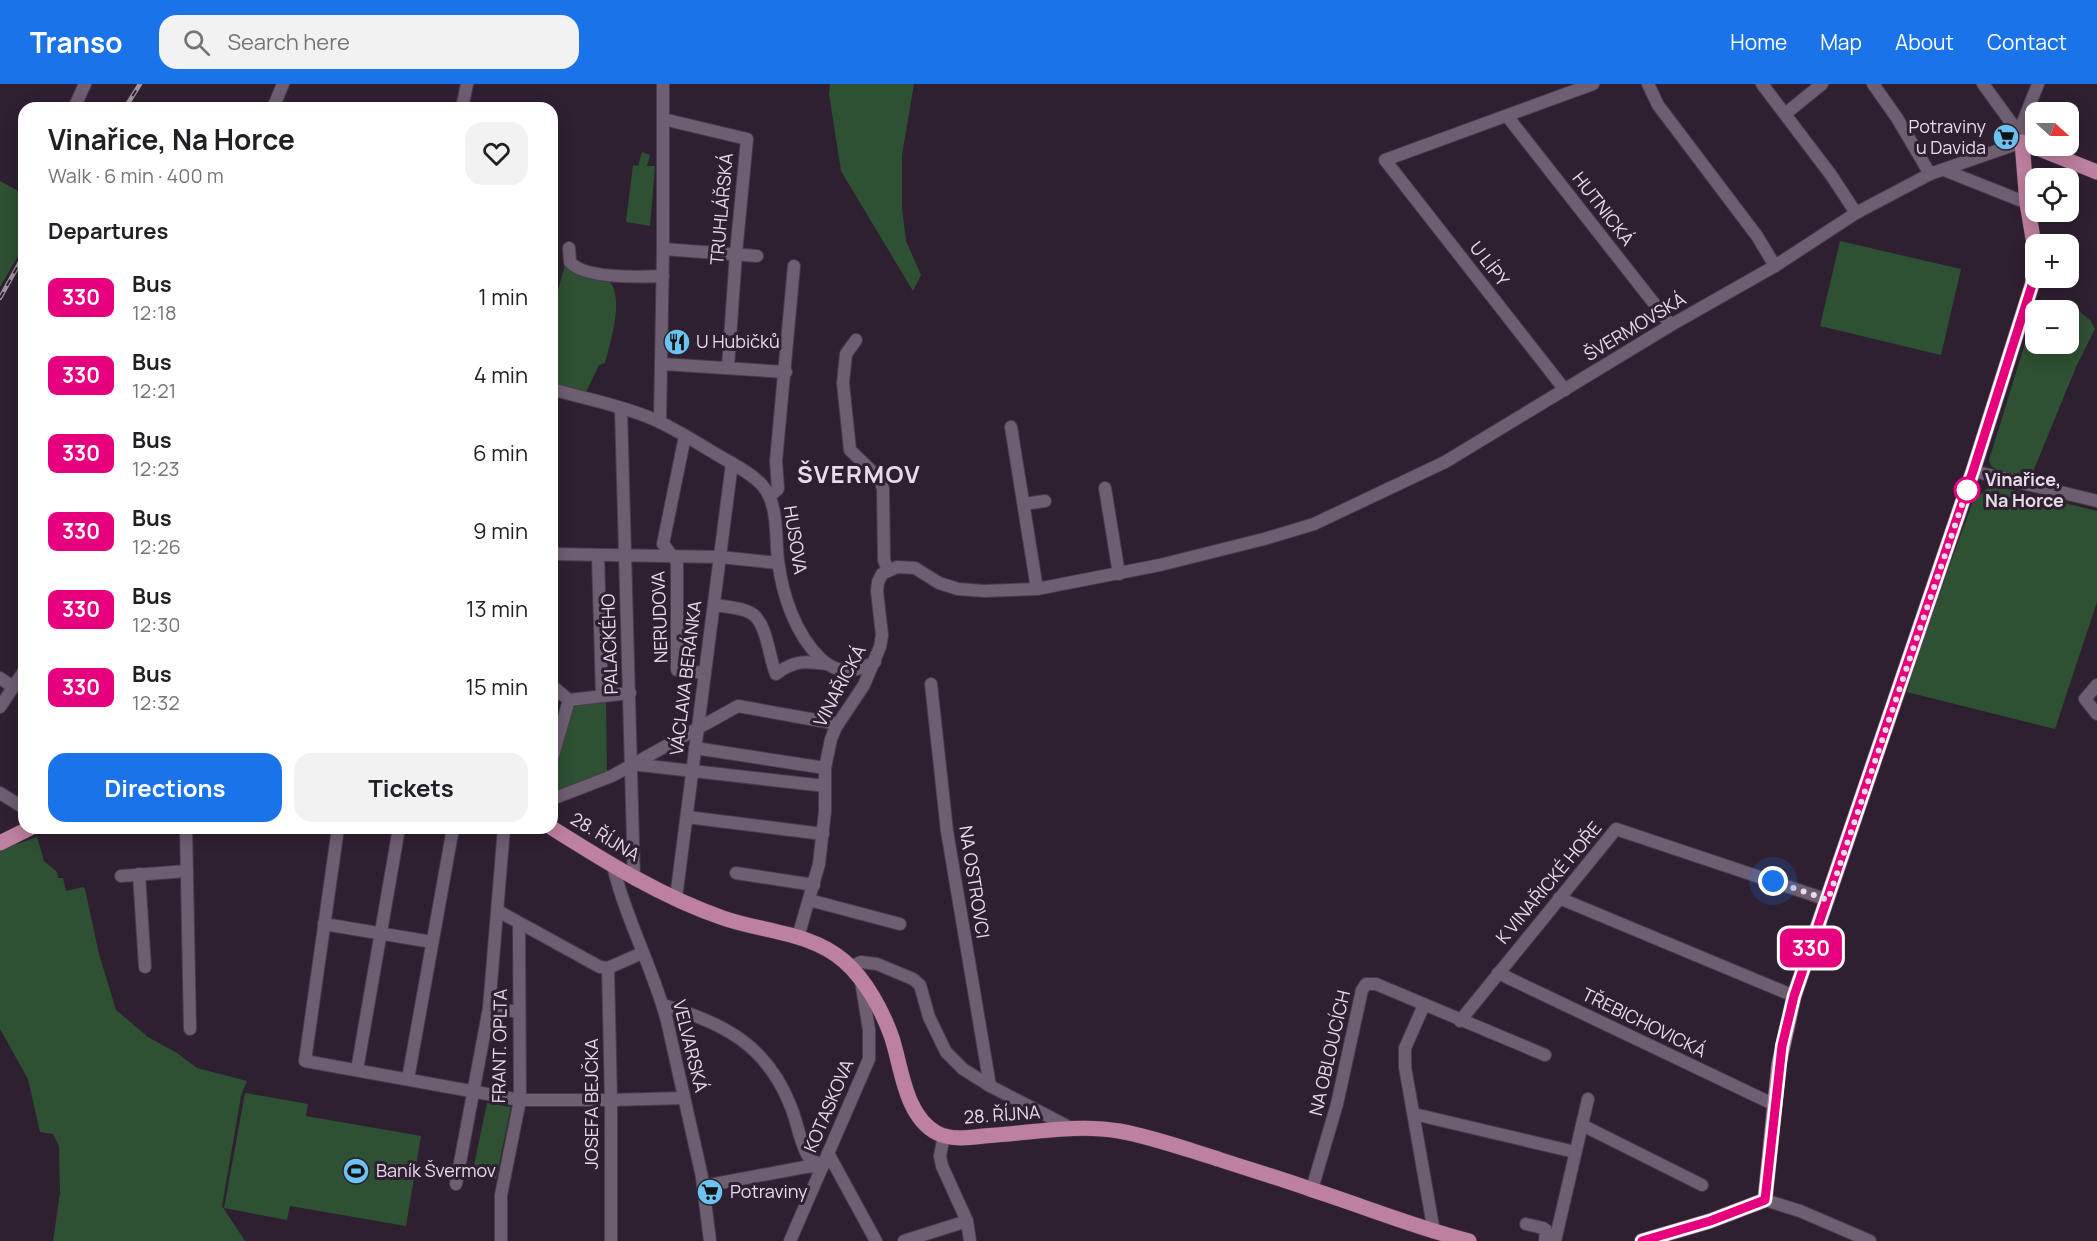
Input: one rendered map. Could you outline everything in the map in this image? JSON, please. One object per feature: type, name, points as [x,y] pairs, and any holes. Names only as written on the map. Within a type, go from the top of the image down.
[{"type":"main road","points":[[2025,179],[2022,142],[2097,172]]},
{"type":"main road","points":[[1642,1241],[1710,1221],[1765,1200],[1782,1046],[1794,996],[1973,471],[2031,288]]},
{"type":"main road","name":"28. ŘÍJNA","points":[[558,832],[634,878],[676,898],[722,918],[798,938],[834,954],[850,967],[860,980],[886,1024],[908,1094],[917,1114],[926,1125],[944,1135],[958,1137],[1072,1129],[1118,1131],[1150,1138],[1312,1189],[1434,1232],[1468,1241]]},
{"type":"main road","points":[[0,843],[18,834]]},
{"type":"street","points":[[77,102],[85,84]]},
{"type":"street","points":[[276,102],[283,84]]},
{"type":"street","points":[[463,102],[467,84]]},
{"type":"street","points":[[660,422],[663,84]]},
{"type":"street","points":[[1507,116],[1593,84]]},
{"type":"street","points":[[1648,84],[1658,105],[1757,236],[1775,266]]},
{"type":"street","points":[[1762,84],[1831,175],[1856,213]]},
{"type":"street","points":[[1785,114],[1822,84]]},
{"type":"street","points":[[1873,84],[1897,118],[1930,174]]},
{"type":"street","points":[[1983,84],[2018,132],[2022,142]]},
{"type":"street","points":[[2022,142],[2023,122],[2038,84]]},
{"type":"street","name":"U LÍPY","points":[[1507,116],[1384,160],[1564,390]]},
{"type":"street","name":"HUTNICKÁ","points":[[1507,116],[1671,325]]},
{"type":"street","name":"TRUHLÁŘSKÁ","points":[[663,119],[747,139],[728,367]]},
{"type":"street","name":"ŠVERMOVSKÁ","points":[[1119,574],[1264,539],[1314,524],[1401,484],[1445,462],[1671,325],[1775,266],[1856,213],[1930,174],[2022,142]]},
{"type":"street","points":[[1944,170],[2025,202]]},
{"type":"street","points":[[568,248],[567,255],[570,262],[578,269],[625,278],[663,276]]},
{"type":"street","points":[[663,249],[757,256]]},
{"type":"street","points":[[770,496],[778,489],[776,461],[794,266]]},
{"type":"street","points":[[856,340],[846,354],[843,383],[847,431],[850,450],[880,479],[883,489],[884,560],[888,571],[897,567],[915,568],[939,583],[968,590],[1037,588],[1119,574],[1105,488]]},
{"type":"street","points":[[662,364],[786,372]]},
{"type":"street","name":"HUSOVA","points":[[558,391],[660,422],[756,478],[770,496],[778,563],[793,617],[808,644],[827,664]]},
{"type":"street","name":"PALACKÉHO","points":[[621,409],[634,878]]},
{"type":"street","points":[[1011,427],[1037,588]]},
{"type":"street","name":"NERUDOVA","points":[[685,436],[663,544],[676,562],[677,670],[705,673]]},
{"type":"street","name":"VÁCLAVA BERÁNKA","points":[[676,898],[732,463]]},
{"type":"street","points":[[1973,471],[2097,501]]},
{"type":"street","points":[[1024,504],[1045,501]]},
{"type":"street","points":[[558,554],[720,557],[778,563]]},
{"type":"street","points":[[598,556],[602,696]]},
{"type":"street","name":"VINAŘICKÁ","points":[[798,938],[819,864],[823,834],[825,768],[831,739],[838,724],[864,685],[875,662],[882,634],[878,582],[882,574],[888,571]]},
{"type":"street","points":[[714,605],[744,610],[755,616],[763,629],[776,674],[795,662],[827,664],[852,671],[875,662]]},
{"type":"street","points":[[0,678],[14,687]]},
{"type":"street","points":[[0,707],[18,681]]},
{"type":"street","name":"NA OSTROVCI","points":[[931,684],[947,831],[990,1086]]},
{"type":"street","points":[[2097,686],[2085,699],[2097,714]]},
{"type":"street","points":[[558,691],[569,699],[630,693]]},
{"type":"street","points":[[558,738],[569,699]]},
{"type":"street","points":[[558,797],[612,776],[738,706],[838,724]]},
{"type":"street","points":[[695,748],[825,768]]},
{"type":"street","points":[[631,764],[825,786]]},
{"type":"street","points":[[0,793],[18,804]]},
{"type":"street","points":[[687,817],[823,834]]},
{"type":"street","name":"K VINAŘICKÉ HOŘE","points":[[1460,1020],[1616,829],[1828,900]]},
{"type":"street","points":[[186,834],[190,1029]]},
{"type":"street","points":[[337,834],[305,1061],[520,1100],[684,1098]]},
{"type":"street","points":[[357,1070],[398,834]]},
{"type":"street","points":[[408,1078],[452,834]]},
{"type":"street","points":[[456,1184],[489,1008],[504,834]]},
{"type":"street","name":"VELVARSKÁ","points":[[613,866],[620,896],[663,1005],[704,1186],[710,1241]]},
{"type":"street","points":[[121,876],[187,871]]},
{"type":"street","points":[[736,873],[814,885]]},
{"type":"street","points":[[139,874],[145,967]]},
{"type":"street","points":[[1559,898],[1794,996]]},
{"type":"street","points":[[809,900],[900,924]]},
{"type":"street","points":[[498,911],[600,967],[608,968],[642,953]]},
{"type":"street","name":"FRANT. OPLTA","points":[[501,1241],[501,1195],[520,1100],[519,923]]},
{"type":"street","points":[[324,924],[432,942]]},
{"type":"street","points":[[850,967],[861,962],[877,964],[916,981],[925,998],[929,1017],[946,1052],[963,1069],[990,1086],[1072,1129]]},
{"type":"street","name":"JOSEFA BEJČKA","points":[[608,968],[611,1241]]},
{"type":"street","name":"TŘEBICHOVICKÁ","points":[[1498,973],[1775,1105]]},
{"type":"street","name":"KOTASKOVA","points":[[790,1241],[869,1059],[869,1029],[860,980]]},
{"type":"street","name":"NA OBLOUCÍCH","points":[[1312,1189],[1337,1104],[1362,990],[1366,984],[1376,984],[1424,1005]]},
{"type":"street","points":[[663,1005],[708,1019],[753,1049],[779,1081],[809,1157],[823,1166]]},
{"type":"street","points":[[1434,1232],[1405,1067],[1405,1048],[1424,1005],[1545,1055]]},
{"type":"street","points":[[489,1008],[519,1012]]},
{"type":"street","points":[[1555,1241],[1588,1099]]},
{"type":"street","points":[[1414,1114],[1575,1152]]},
{"type":"street","points":[[1582,1125],[1702,1185]]},
{"type":"street","points":[[944,1135],[940,1156],[942,1166],[967,1221],[970,1241]]},
{"type":"street","points":[[828,1153],[876,1241]]},
{"type":"street","points":[[704,1186],[805,1167],[823,1166]]},
{"type":"street","points":[[1765,1200],[1800,1211],[1870,1241]]},
{"type":"street","points":[[904,1241],[967,1221]]},
{"type":"street","points":[[1526,1224],[1546,1230],[1545,1241]]},
{"type":"green space","points":[[830,84],[914,84],[902,155],[902,208],[906,241],[921,275],[913,291],[841,171],[829,94]]},
{"type":"green space","points":[[642,152],[650,155],[647,166],[655,166],[650,226],[626,222],[633,165],[638,166]]},
{"type":"green space","points":[[0,181],[18,191],[18,256],[0,287]]},
{"type":"green space","points":[[1840,241],[1961,269],[1941,355],[1820,326]]},
{"type":"green space","points":[[565,265],[606,279],[614,288],[615,321],[605,363],[599,365],[586,392],[558,386],[558,290]]},
{"type":"green space","points":[[2079,311],[2090,320],[2095,329],[2076,367],[2030,479],[2003,473],[1991,466],[1989,460],[2025,343],[2025,354],[2079,354]]},
{"type":"green space","points":[[1989,487],[2004,488],[2097,511],[2097,602],[2055,729],[1907,692],[1914,664],[1973,501]]},
{"type":"green space","points":[[606,699],[607,774],[558,793],[558,758],[573,704]]},
{"type":"green space","points":[[37,837],[44,861],[57,872],[58,878],[63,878],[66,891],[83,887],[85,889],[99,954],[116,1010],[148,1037],[177,1053],[197,1068],[247,1081],[241,1096],[222,1206],[245,1241],[53,1241],[60,1193],[59,1146],[53,1134],[40,1132],[28,1079],[0,1029],[0,850]]},
{"type":"green space","points":[[245,1093],[308,1104],[306,1116],[421,1136],[406,1226],[290,1206],[287,1220],[224,1208]]},
{"type":"green space","points":[[487,1103],[511,1107],[496,1179],[472,1175]]},
{"type":"railway","points":[[129,102],[140,84]]},
{"type":"railway","points":[[0,298],[18,266]]},
{"type":"bus line","name":"330","points":[[1642,1241],[1710,1221],[1765,1200],[1779,1064],[1794,996],[1973,471],[2031,288]]},
{"type":"place","name":"Potraviny u Davida","points":[[2006,137]]},
{"type":"place","name":"U Hubičků","points":[[677,342]]},
{"type":"place","name":"Vinařice, Na Horce","points":[[1967,490]]},
{"type":"place","name":"Baník Švermov","points":[[356,1171]]},
{"type":"place","name":"Potraviny","points":[[710,1192]]},
{"type":"district","name":"ŠVERMOV","points":[[859,475]]},
{"type":"route","points":[[1773,881],[1828,900],[1967,490]]}]
